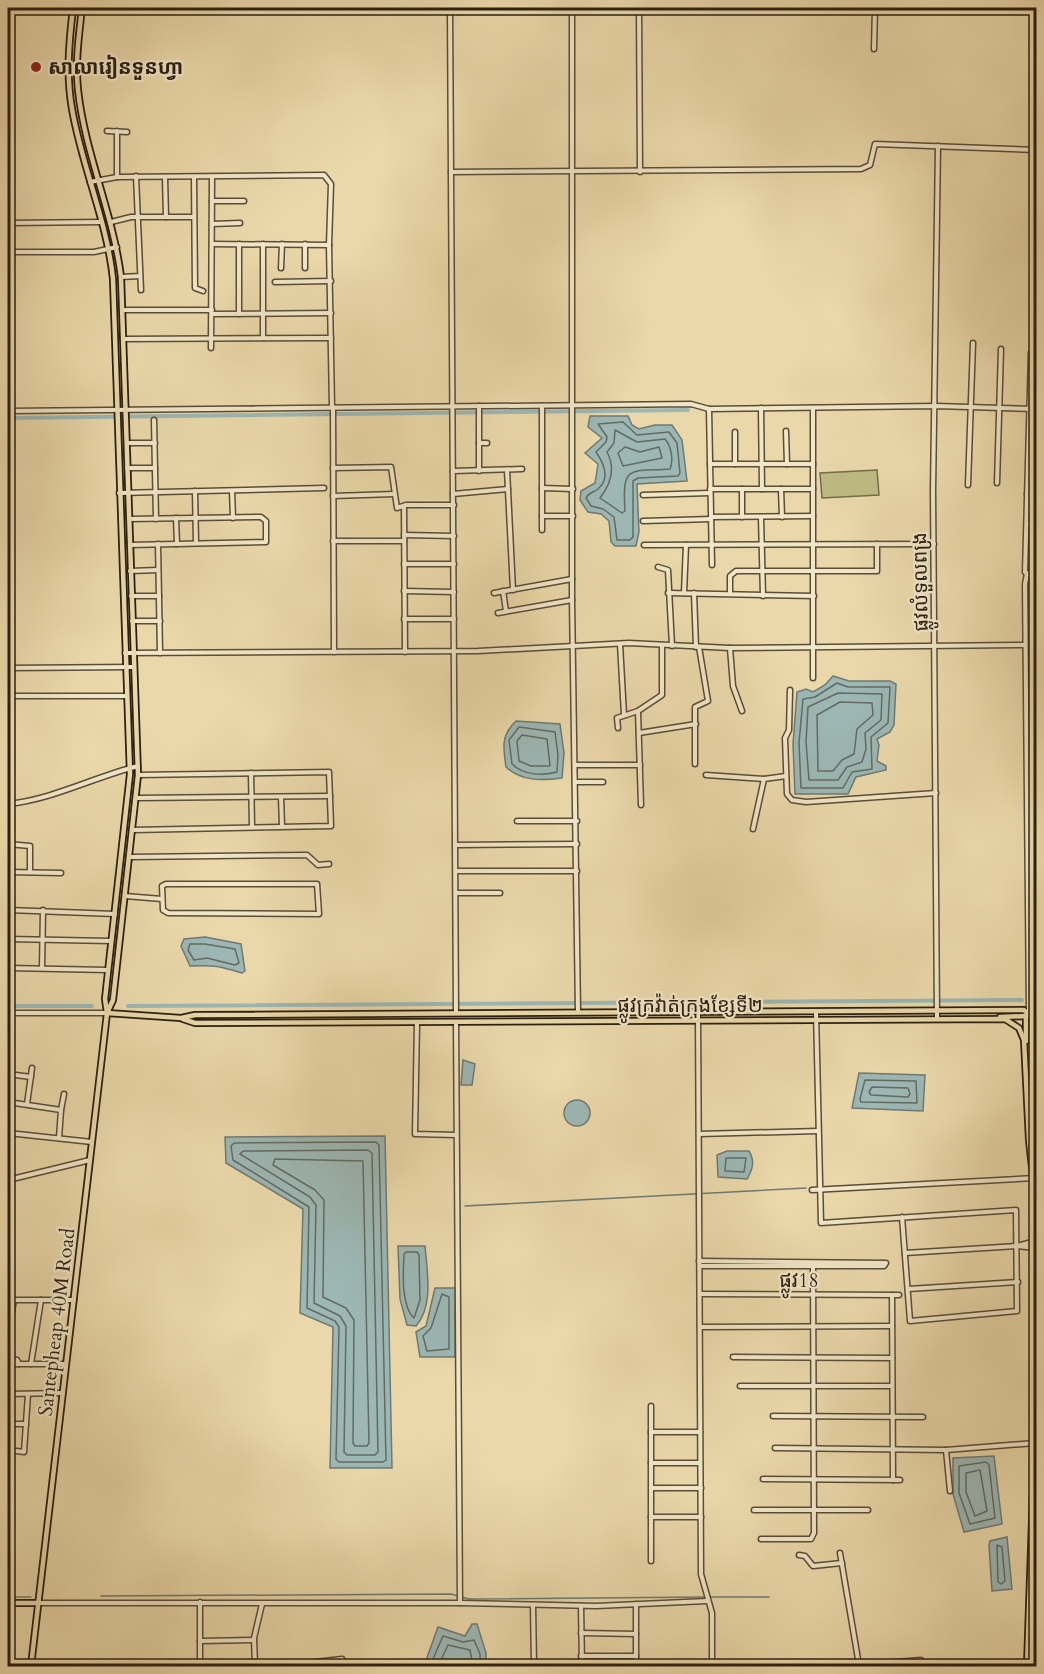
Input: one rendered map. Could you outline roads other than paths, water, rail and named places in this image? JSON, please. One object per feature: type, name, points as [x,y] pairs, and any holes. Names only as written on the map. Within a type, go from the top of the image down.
[{"type":"main road","points":[[73,8],[69,47],[69,87],[90,182],[102,222],[113,279],[124,668],[130,768],[105,999],[107,1012]]},
{"type":"main road","points":[[82,8],[77,48],[78,88],[98,179],[117,247],[121,277],[138,766],[137,798],[113,1000],[107,1012]]},
{"type":"main road","points":[[69,47],[77,48]]},
{"type":"main road","points":[[69,87],[78,88]]},
{"type":"main road","name":"ផ្លូវក្រវ៉ាត់ក្រុងខ្សែទី២","points":[[181,1018],[195,1014],[578,1011],[1020,1010],[1027,1014]]},
{"type":"main road","points":[[578,1011],[578,1020]]},
{"type":"main road","name":"ផ្លូវក្រវ៉ាត់ក្រុងខ្សែទី២","points":[[107,1012],[181,1018],[195,1023],[1005,1019],[1016,1025],[1022,1032],[1025,1048],[1029,1140],[1036,1178],[1036,1204]]},
{"type":"main road","name":"Santepheap 40M Road","points":[[32,1666],[107,1012]]},
{"type":"main road","points":[[456,1013],[456,1021]]},
{"type":"main road","points":[[991,1018],[1027,1014],[1033,1019],[1036,1110]]},
{"type":"main road","points":[[1025,1048],[1027,1014]]},
{"type":"main road","points":[[1027,1666],[1036,1405]]},
{"type":"main road","points":[[8,1603],[39,1603]]},
{"type":"main road","points":[[1035,1666],[1036,1605]]},
{"type":"street","points":[[450,8],[456,1013]]},
{"type":"street","points":[[572,8],[572,600],[578,1011]]},
{"type":"street","points":[[639,8],[640,172]]},
{"type":"street","points":[[874,48],[875,8]]},
{"type":"street","points":[[107,131],[127,132]]},
{"type":"street","points":[[117,131],[117,177]]},
{"type":"street","points":[[451,172],[861,169],[870,165],[875,144],[1036,150]]},
{"type":"street","name":"ផ្លូវលំទួលពង្រ","points":[[937,1018],[934,543],[938,146]]},
{"type":"street","points":[[90,182],[98,179],[136,176],[212,178],[324,175],[331,184],[329,245],[333,410],[333,652]]},
{"type":"street","points":[[136,176],[141,290]]},
{"type":"street","points":[[165,177],[166,218]]},
{"type":"street","points":[[194,177],[195,288],[203,291]]},
{"type":"street","points":[[212,178],[212,348]]},
{"type":"street","points":[[212,201],[244,201]]},
{"type":"street","points":[[111,222],[137,217],[194,218]]},
{"type":"street","points":[[8,223],[102,222]]},
{"type":"street","points":[[212,224],[240,223]]},
{"type":"street","points":[[212,244],[329,245]]},
{"type":"street","points":[[239,244],[239,314]]},
{"type":"street","points":[[263,244],[263,338]]},
{"type":"street","points":[[281,268],[282,244]]},
{"type":"street","points":[[305,244],[305,267]]},
{"type":"street","points":[[8,252],[94,252],[117,247]]},
{"type":"street","points":[[121,277],[140,276]]},
{"type":"street","points":[[275,282],[331,281]]},
{"type":"street","points":[[123,310],[239,314],[331,313]]},
{"type":"street","points":[[123,339],[331,338]]},
{"type":"street","points":[[968,485],[973,342]]},
{"type":"street","points":[[997,483],[1001,349]]},
{"type":"street","points":[[1027,1014],[1025,585],[1031,353]]},
{"type":"street","points":[[1031,376],[1036,376]]},
{"type":"street","points":[[8,411],[117,415],[479,408],[573,409],[691,404],[709,409],[936,406],[1036,409]]},
{"type":"street","points":[[479,408],[479,471]]},
{"type":"street","points":[[761,408],[762,489]]},
{"type":"street","points":[[813,408],[813,678]]},
{"type":"street","points":[[542,409],[542,530]]},
{"type":"street","points":[[709,409],[712,565]]},
{"type":"street","points":[[154,420],[156,519]]},
{"type":"street","points":[[786,431],[787,464]]},
{"type":"street","points":[[735,432],[735,464]]},
{"type":"street","points":[[1029,439],[1036,440]]},
{"type":"street","points":[[127,443],[155,443]]},
{"type":"street","points":[[479,443],[487,443]]},
{"type":"street","points":[[710,464],[813,464]]},
{"type":"street","points":[[1028,466],[1036,466]]},
{"type":"street","points":[[333,468],[392,467],[397,508],[454,505]]},
{"type":"street","points":[[127,468],[155,468]]},
{"type":"street","points":[[507,470],[513,590]]},
{"type":"street","points":[[453,471],[522,470]]},
{"type":"street","points":[[119,493],[324,488]]},
{"type":"street","points":[[542,488],[573,489]]},
{"type":"street","points":[[453,494],[508,489]]},
{"type":"street","points":[[643,495],[742,489],[813,489]]},
{"type":"street","points":[[742,489],[742,517]]},
{"type":"street","points":[[781,489],[782,517]]},
{"type":"street","points":[[232,490],[233,518]]},
{"type":"street","points":[[195,491],[196,543]]},
{"type":"street","points":[[333,496],[394,494]]},
{"type":"street","points":[[1027,494],[1036,495]]},
{"type":"street","points":[[404,506],[405,652]]},
{"type":"street","points":[[542,516],[573,516]]},
{"type":"street","points":[[643,520],[813,516]]},
{"type":"street","points":[[761,517],[763,596]]},
{"type":"street","points":[[176,518],[177,543]]},
{"type":"street","points":[[129,519],[265,518],[266,542],[130,544]]},
{"type":"street","points":[[1027,524],[1036,524]]},
{"type":"street","points":[[404,536],[454,536]]},
{"type":"street","points":[[333,541],[404,541]]},
{"type":"street","points":[[644,545],[934,543]]},
{"type":"street","points":[[158,544],[160,653]]},
{"type":"street","points":[[730,593],[732,572],[877,571],[877,544]]},
{"type":"street","points":[[684,593],[686,545]]},
{"type":"street","points":[[404,564],[454,564]]},
{"type":"street","points":[[658,567],[668,570],[672,646]]},
{"type":"street","points":[[1027,574],[1036,569]]},
{"type":"street","points":[[130,571],[158,570]]},
{"type":"street","points":[[494,593],[572,579]]},
{"type":"street","points":[[404,591],[454,592]]},
{"type":"street","points":[[503,591],[506,611]]},
{"type":"street","points":[[668,593],[814,596]]},
{"type":"street","points":[[694,593],[697,647],[708,701],[694,707],[695,764]]},
{"type":"street","points":[[131,596],[159,596]]},
{"type":"street","points":[[498,613],[572,600]]},
{"type":"street","points":[[404,619],[454,619]]},
{"type":"street","points":[[132,621],[160,621]]},
{"type":"street","points":[[124,653],[405,652],[620,644],[730,648],[1025,645]]},
{"type":"street","points":[[620,644],[624,715]]},
{"type":"street","points":[[618,728],[616,719],[638,711],[662,695],[662,645]]},
{"type":"street","points":[[730,648],[733,686],[742,711]]},
{"type":"street","points":[[8,668],[133,667]]},
{"type":"street","points":[[790,690],[789,730],[785,738],[786,776],[787,794],[796,801],[936,793]]},
{"type":"street","points":[[8,696],[126,696]]},
{"type":"street","points":[[638,711],[641,805]]},
{"type":"street","points":[[639,733],[696,724]]},
{"type":"street","points":[[576,765],[640,765]]},
{"type":"street","points":[[8,804],[68,790],[138,766]]},
{"type":"street","points":[[133,830],[331,826],[329,772],[138,775]]},
{"type":"street","points":[[251,773],[252,826]]},
{"type":"street","points":[[706,775],[764,779],[786,776]]},
{"type":"street","points":[[753,829],[764,779]]},
{"type":"street","points":[[576,782],[603,782]]},
{"type":"street","points":[[137,798],[330,796]]},
{"type":"street","points":[[282,797],[282,826]]},
{"type":"street","points":[[517,821],[577,821]]},
{"type":"street","points":[[8,844],[30,846],[30,872]]},
{"type":"street","points":[[456,845],[577,844]]},
{"type":"street","points":[[130,857],[307,855],[318,865],[329,864]]},
{"type":"street","points":[[456,871],[577,871]]},
{"type":"street","points":[[8,872],[62,873]]},
{"type":"street","points":[[164,884],[314,884],[319,886],[320,910],[317,914],[168,913],[162,910],[162,900],[164,884]]},
{"type":"street","points":[[456,893],[500,893]]},
{"type":"street","points":[[126,896],[162,900]]},
{"type":"street","points":[[8,910],[115,914]]},
{"type":"street","points":[[42,968],[43,910]]},
{"type":"street","points":[[8,939],[111,941]]},
{"type":"street","points":[[8,968],[108,970]]},
{"type":"street","points":[[8,1013],[107,1012]]},
{"type":"street","points":[[698,1012],[700,1488],[704,1591],[712,1613],[712,1666]]},
{"type":"street","points":[[816,1012],[821,1222],[902,1217],[1016,1210],[1017,1311],[910,1321],[902,1217]]},
{"type":"street","points":[[417,1021],[415,1134],[456,1135]]},
{"type":"street","points":[[456,1021],[460,1600]]},
{"type":"street","points":[[27,1104],[32,1068]]},
{"type":"street","points":[[8,1074],[31,1077]]},
{"type":"street","points":[[58,1138],[64,1094]]},
{"type":"street","points":[[8,1102],[62,1110]]},
{"type":"street","points":[[699,1134],[818,1131]]},
{"type":"street","points":[[8,1133],[92,1142]]},
{"type":"street","points":[[8,1173],[8,1180],[90,1160]]},
{"type":"street","points":[[812,1190],[1036,1178]]},
{"type":"street","points":[[1017,1246],[1036,1241]]},
{"type":"street","points":[[905,1253],[1017,1246],[1036,1248]]},
{"type":"street","points":[[700,1263],[756,1263],[812,1263],[886,1263],[885,1266],[812,1263]]},
{"type":"street","points":[[761,1539],[811,1539],[814,1533],[812,1263]]},
{"type":"street","points":[[908,1289],[1018,1282]]},
{"type":"street","name":"ផ្លូវ18","points":[[700,1294],[899,1295]]},
{"type":"street","points":[[892,1295],[893,1480]]},
{"type":"street","points":[[31,1364],[41,1300]]},
{"type":"street","points":[[8,1335],[12,1301],[74,1300]]},
{"type":"street","points":[[700,1327],[892,1326]]},
{"type":"street","points":[[733,1358],[892,1358]]},
{"type":"street","points":[[8,1359],[17,1360],[19,1364]]},
{"type":"street","points":[[8,1364],[66,1364]]},
{"type":"street","points":[[740,1386],[892,1386]]},
{"type":"street","points":[[8,1394],[63,1393]]},
{"type":"street","points":[[8,1450],[24,1452],[28,1394]]},
{"type":"street","points":[[651,1406],[651,1561]]},
{"type":"street","points":[[773,1416],[923,1418]]},
{"type":"street","points":[[8,1424],[26,1424]]},
{"type":"street","points":[[651,1432],[700,1432]]},
{"type":"street","points":[[775,1448],[946,1450],[1036,1443]]},
{"type":"street","points":[[946,1450],[950,1491]]},
{"type":"street","points":[[651,1463],[700,1463]]},
{"type":"street","points":[[763,1479],[900,1480]]},
{"type":"street","points":[[652,1488],[700,1488]]},
{"type":"street","points":[[754,1510],[868,1510]]},
{"type":"street","points":[[651,1517],[701,1517]]},
{"type":"street","points":[[840,1553],[859,1665],[921,1660],[925,1666]]},
{"type":"street","points":[[799,1555],[805,1556],[813,1566],[842,1563]]},
{"type":"street","points":[[39,1603],[262,1604],[460,1600],[581,1606],[707,1600]]},
{"type":"street","points":[[200,1602],[200,1666]]},
{"type":"street","points":[[255,1666],[254,1640],[262,1604]]},
{"type":"street","points":[[636,1604],[636,1666]]},
{"type":"street","points":[[533,1605],[534,1666]]},
{"type":"street","points":[[581,1606],[582,1666]]},
{"type":"street","points":[[581,1633],[636,1634]]},
{"type":"street","points":[[200,1641],[254,1640]]},
{"type":"street","points":[[582,1656],[636,1656]]},
{"type":"street","points":[[279,1666],[342,1659]]},
{"type":"water","points":[[590,416],[628,416],[632,425],[639,429],[655,425],[672,425],[682,440],[687,481],[637,484],[639,532],[636,546],[615,546],[611,542],[609,521],[601,514],[588,512],[580,500],[581,491],[595,483],[598,464],[585,453],[602,438],[588,427]]},
{"type":"water","points":[[833,676],[849,681],[890,681],[896,684],[894,725],[890,732],[877,739],[879,745],[877,761],[886,766],[886,770],[856,777],[848,794],[795,794],[793,744],[797,692],[806,689],[813,692],[825,685]]},
{"type":"water","points":[[516,721],[560,724],[564,753],[562,778],[532,779],[518,775],[506,767],[505,736]]},
{"type":"water","points":[[205,937],[241,944],[245,971],[242,973],[217,966],[190,966],[181,946],[184,939]]},
{"type":"water","points":[[463,1060],[475,1064],[472,1085],[461,1085]]},
{"type":"water","points":[[859,1073],[925,1075],[923,1111],[852,1108]]},
{"type":"water","points":[[577,1100],[586,1104],[590,1113],[586,1122],[577,1126],[568,1122],[564,1113],[568,1104]]},
{"type":"water","points":[[385,1136],[392,1468],[330,1468],[333,1327],[300,1313],[303,1209],[226,1163],[225,1137]]},
{"type":"water","points":[[727,1151],[749,1151],[752,1165],[747,1179],[718,1177],[717,1155]]},
{"type":"water","points":[[398,1246],[425,1246],[428,1277],[427,1298],[422,1318],[416,1326],[407,1325],[400,1299]]},
{"type":"water","points":[[435,1288],[455,1288],[455,1357],[420,1357],[416,1332],[426,1326]]},
{"type":"water","points":[[994,1456],[1002,1524],[964,1532],[953,1494],[953,1458]]},
{"type":"water","points":[[1007,1537],[1012,1589],[992,1591],[990,1541]]},
{"type":"water","points":[[472,1624],[477,1624],[486,1653],[486,1666],[424,1666],[438,1627],[465,1636]]},
{"type":"waterway","points":[[8,418],[688,410]]},
{"type":"waterway","points":[[128,1006],[1022,1000]]},
{"type":"waterway","points":[[8,1006],[92,1006]]},
{"type":"waterway","points":[[465,1206],[806,1188]]},
{"type":"waterway","points":[[101,1596],[451,1594],[469,1599],[705,1597]]},
{"type":"waterway","points":[[8,1597],[31,1597]]},
{"type":"waterway","points":[[710,1597],[769,1597]]},
{"type":"place","name":"សាលារៀនទួនហ្វា","points":[[36,67]]}]
